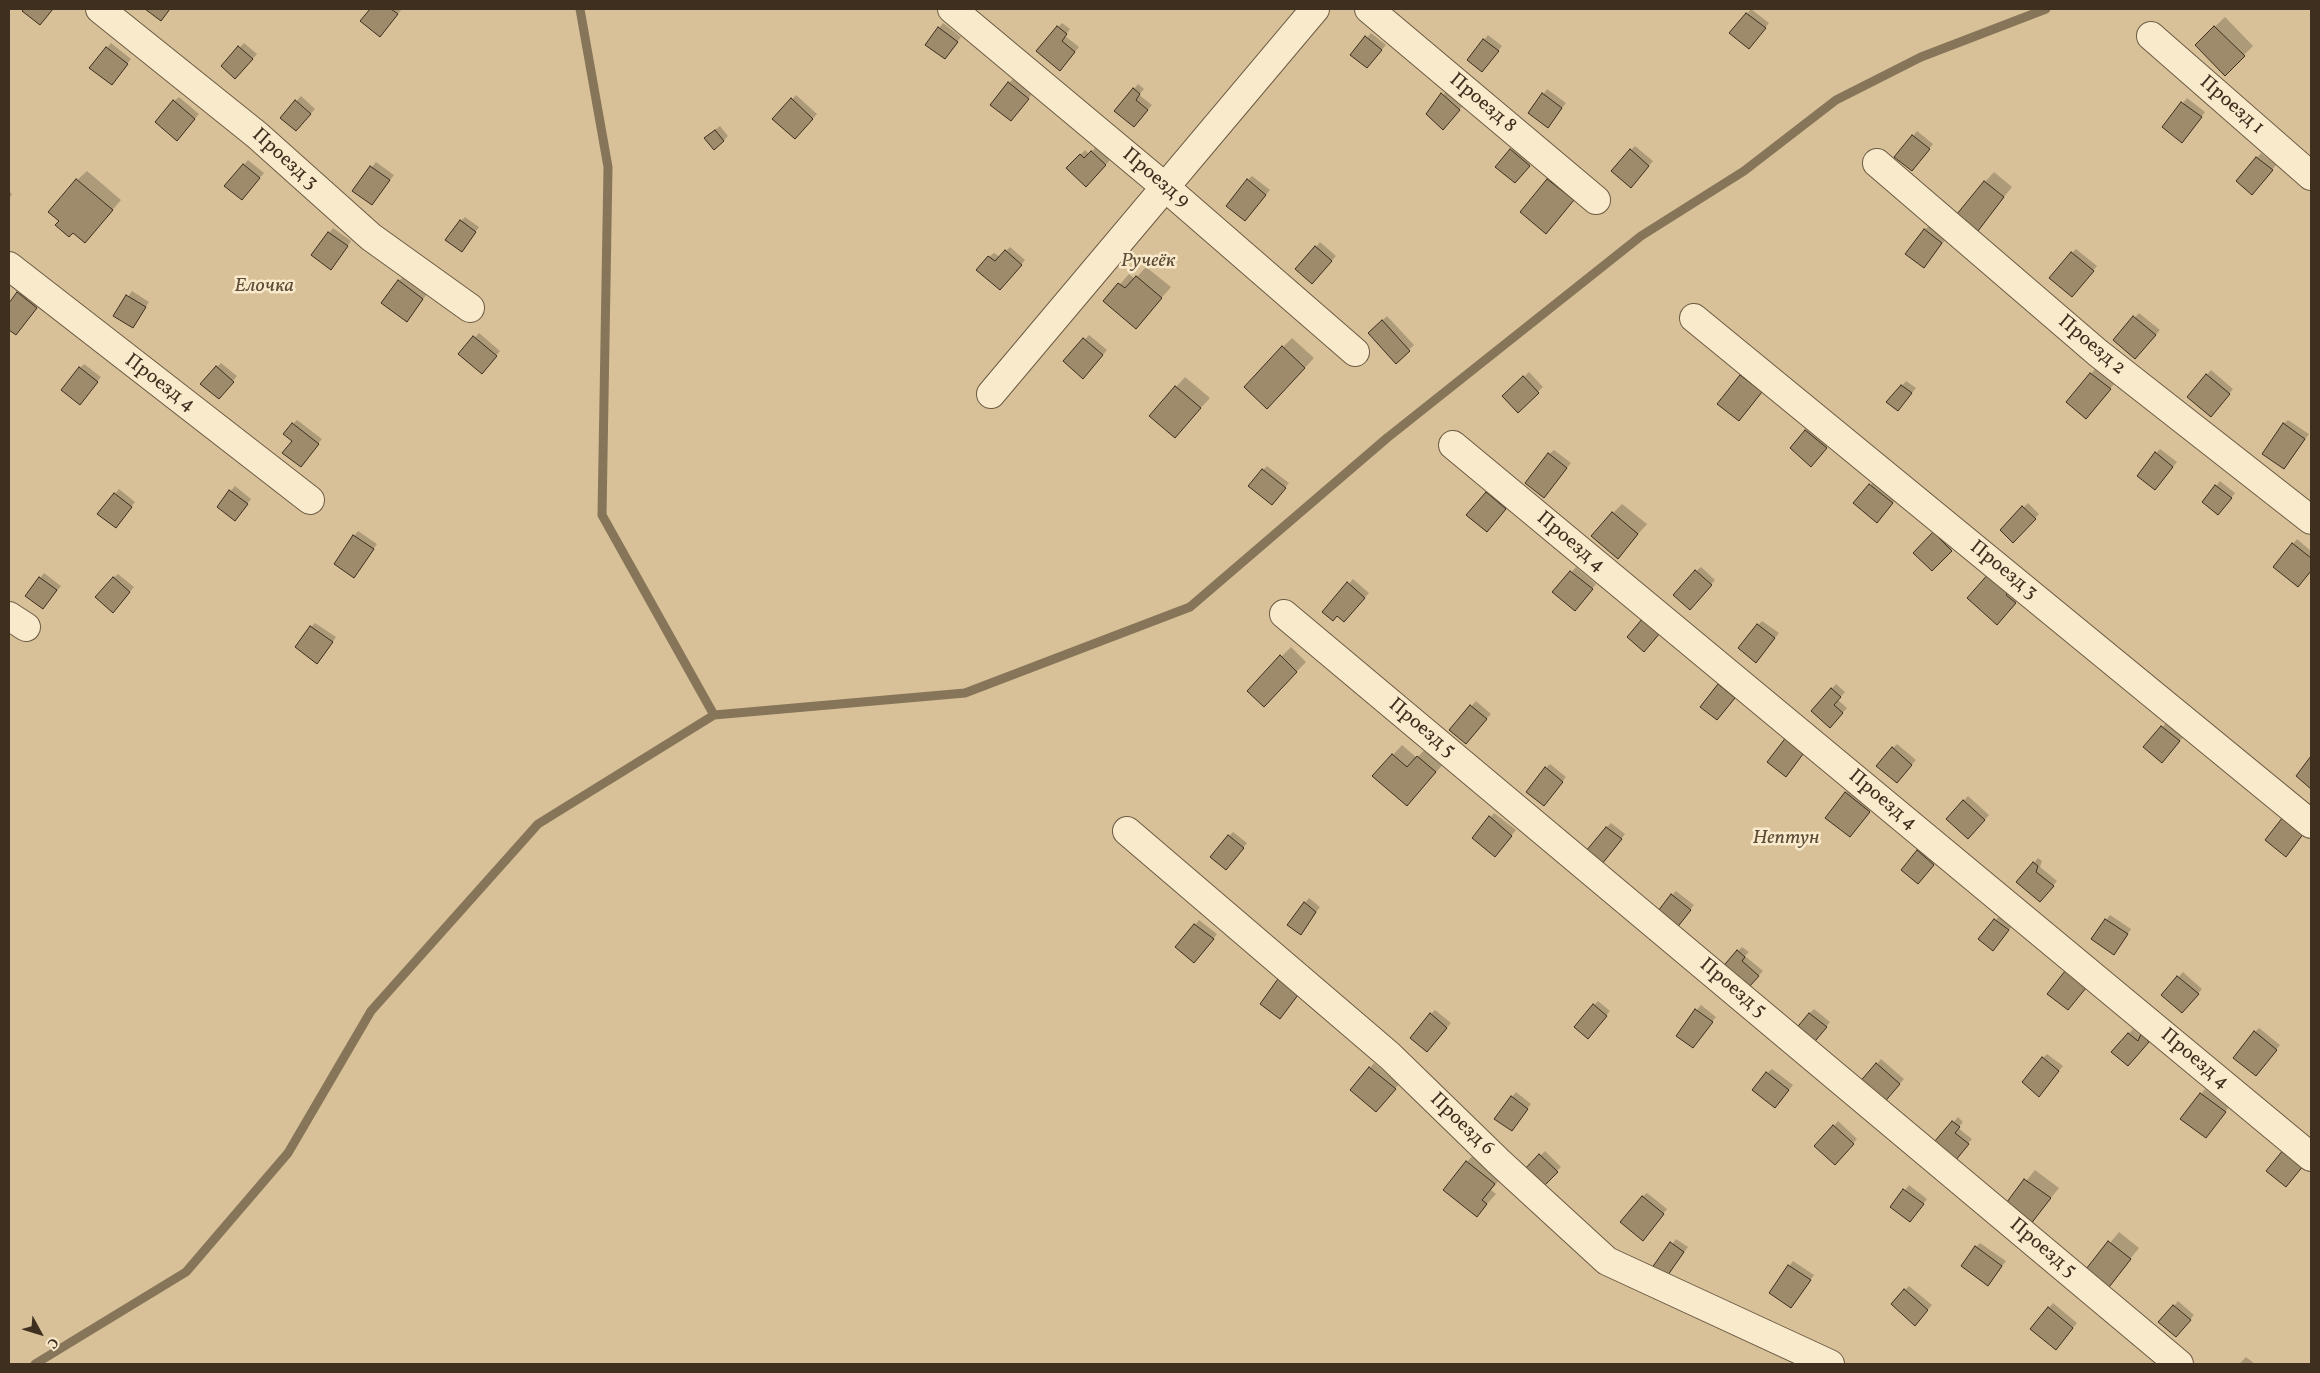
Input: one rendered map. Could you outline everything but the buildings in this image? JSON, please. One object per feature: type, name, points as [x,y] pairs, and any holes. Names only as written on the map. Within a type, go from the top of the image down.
[{"type":"street","name":"Проезд 3","points":[[100,9],[257,134],[371,238],[470,308]]},
{"type":"street","name":"Проезд 9","points":[[952,9],[1165,187],[1355,352]]},
{"type":"street","points":[[991,394],[1315,9]]},
{"type":"street","name":"Проезд 8","points":[[1369,9],[1596,200]]},
{"type":"street","name":"Проезд 1","points":[[2151,36],[2311,176]]},
{"type":"street","name":"Проезд 2","points":[[1876,163],[2098,353],[2311,520]]},
{"type":"street","name":"Проезд 4","points":[[9,266],[310,500]]},
{"type":"street","name":"Проезд 3","points":[[1694,318],[2311,824]]},
{"type":"street","name":"Проезд 4","points":[[1453,445],[2311,1157]]},
{"type":"street","name":"Проезд 5","points":[[1284,614],[2179,1364]]},
{"type":"street","name":"Проезд 6","points":[[1127,831],[1390,1056],[1498,1162],[1607,1261],[1830,1364]]},
{"type":"green space","points":[[9,9],[2311,9],[2311,1364],[9,1364]]},
{"type":"waterway","points":[[580,9],[608,167],[602,515],[714,715]]},
{"type":"waterway","points":[[35,1364],[186,1272],[288,1153],[371,1011],[538,824],[714,715],[965,693],[1190,607],[1387,438],[1641,236],[1744,171],[1836,100],[1921,57],[2046,9]]},
{"type":"park label","name":"Ручеёк","points":[[1148,262]]},
{"type":"park label","name":"Елочка","points":[[264,287]]},
{"type":"park label","name":"Нептун","points":[[1786,839]]}]
